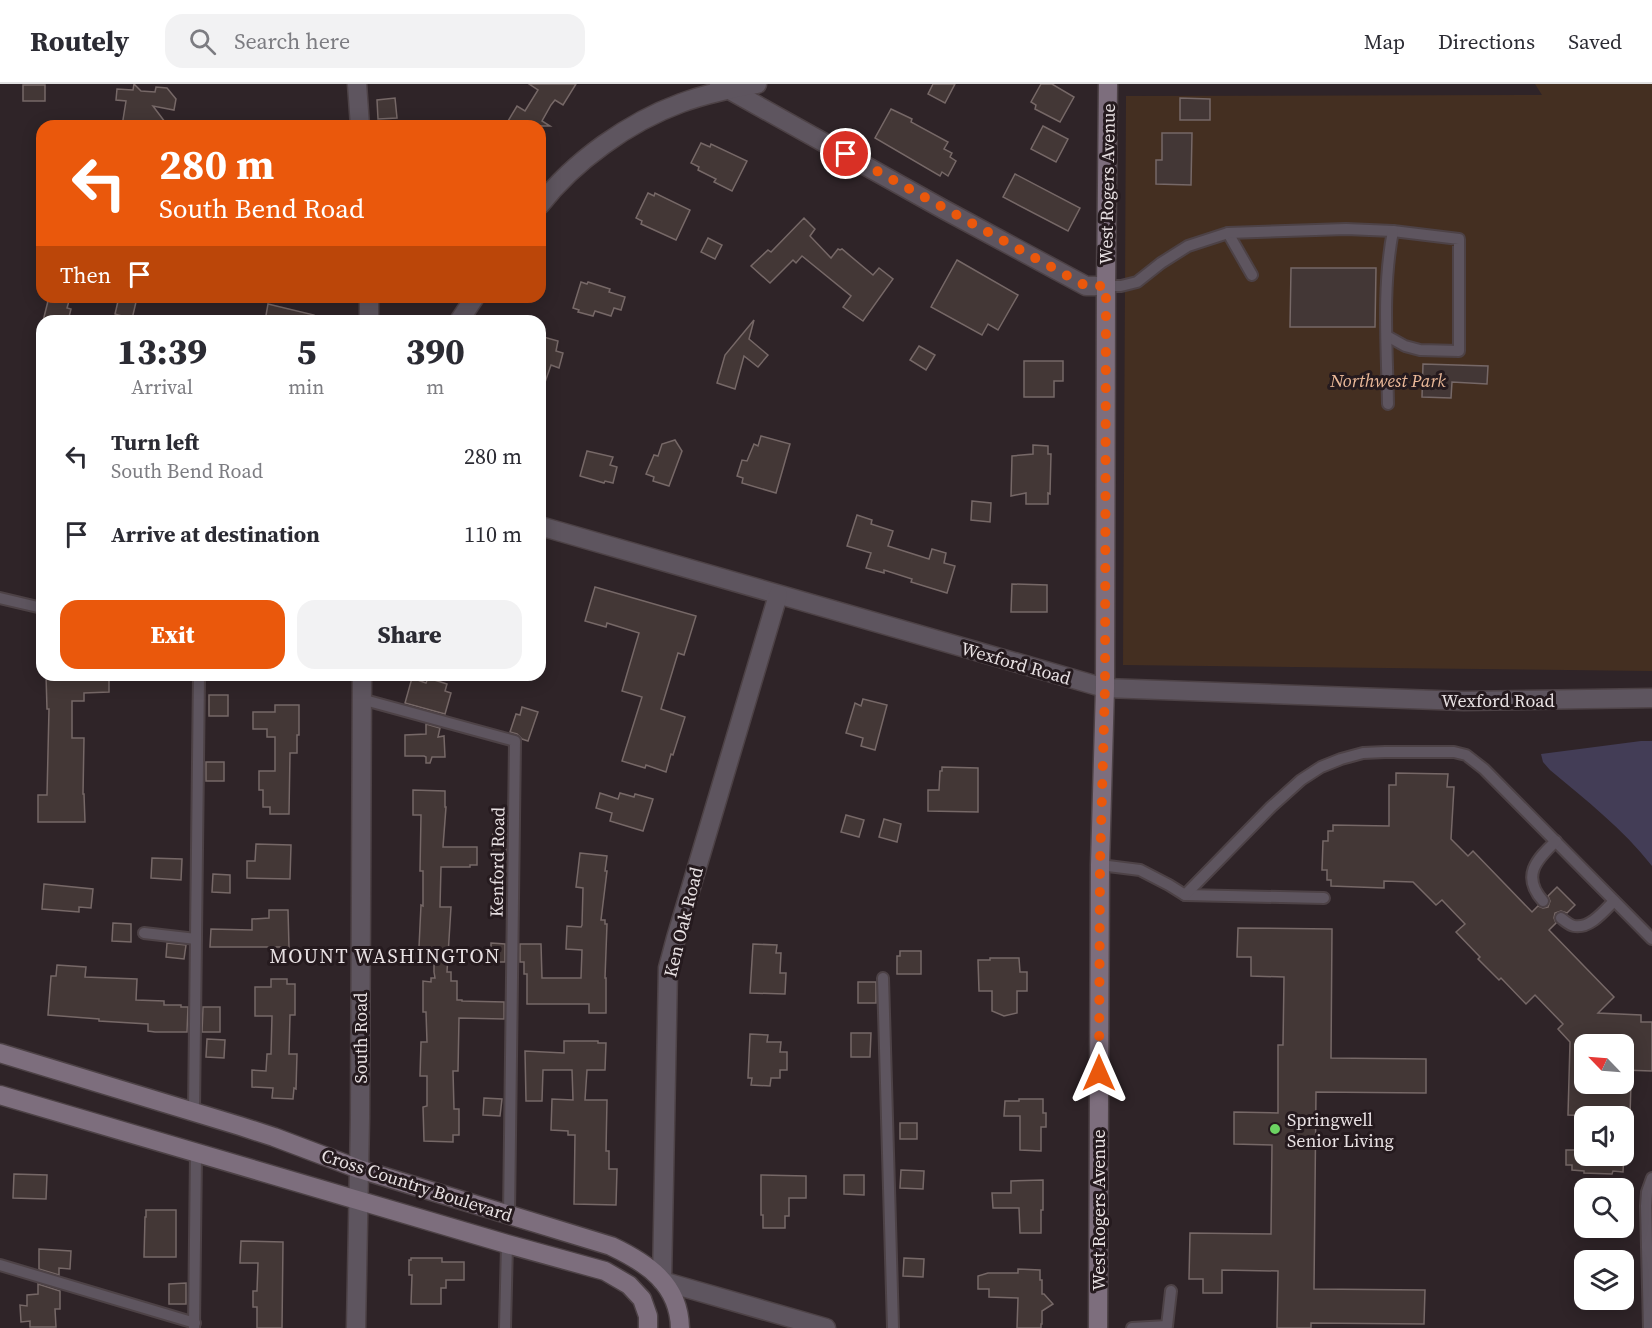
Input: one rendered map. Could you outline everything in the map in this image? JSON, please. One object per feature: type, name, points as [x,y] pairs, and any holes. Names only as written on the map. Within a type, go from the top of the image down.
[{"type":"street","points":[[357,84],[360,120]]},
{"type":"street","points":[[546,198],[575,167],[608,142],[645,120],[724,87],[757,84]]},
{"type":"street","name":"West Rogers Avenue","points":[[1098,1328],[1100,865],[1105,688],[1108,84]]},
{"type":"street","points":[[724,87],[1086,286],[1106,286]]},
{"type":"street","name":"Wexford Road","points":[[546,528],[1105,688],[1464,701],[1652,698]]},
{"type":"street","name":"Ken Oak Road","points":[[662,1281],[668,968],[778,595]]},
{"type":"street","name":"South Road","points":[[356,1328],[362,681]]},
{"type":"street","name":"Cross Country Boulevard","points":[[0,1053],[194,1111],[274,1137],[358,1169],[611,1246],[647,1265],[662,1281],[826,1328]]},
{"type":"street","name":"Cross Country Boulevard","points":[[0,1095],[605,1272],[629,1285],[642,1299]]},
{"type":"street","points":[[648,1328],[648,1316],[642,1299],[662,1281],[676,1302],[680,1316],[680,1328]]},
{"type":"lane","points":[[1106,286],[1121,286],[1137,282],[1188,246],[1227,233],[1346,229],[1393,231],[1459,239],[1459,351],[1420,350],[1387,336]]},
{"type":"lane","points":[[1388,404],[1385,319],[1393,231]]},
{"type":"lane","points":[[1227,233],[1252,275]]},
{"type":"lane","points":[[0,598],[36,607]]},
{"type":"lane","points":[[194,1111],[199,681]]},
{"type":"lane","name":"Kenford Road","points":[[361,699],[515,741],[509,1215]]},
{"type":"lane","points":[[1185,895],[1271,807],[1301,780],[1321,767],[1363,753],[1454,752],[1466,755],[1485,769],[1652,939]]},
{"type":"lane","points":[[1543,901],[1535,892],[1532,872],[1539,858],[1556,841]]},
{"type":"lane","points":[[1100,865],[1140,870],[1185,895],[1324,898]]},
{"type":"lane","points":[[1561,918],[1572,926],[1583,926],[1596,919],[1614,901]]},
{"type":"lane","points":[[144,933],[196,939]]},
{"type":"lane","points":[[883,978],[893,1328]]},
{"type":"lane","points":[[0,1265],[195,1326],[196,1153]]},
{"type":"lane","points":[[1649,1328],[1646,1206],[1647,1192],[1652,1178]]},
{"type":"lane","points":[[505,1328],[507,1244]]},
{"type":"lane","points":[[1132,1328],[1167,1327],[1171,1291]]},
{"type":"green space","name":"Northwest Park","points":[[1535,84],[1652,84],[1652,671],[1123,665],[1126,96],[1542,95]]},
{"type":"shaded area","points":[[1652,741],[1652,866],[1616,827],[1550,770],[1543,762],[1541,754]]},
{"type":"building","points":[[134,84],[141,91],[155,92],[156,87],[167,88],[176,99],[174,110],[153,106],[164,120],[123,120],[126,101],[116,100],[117,89],[133,90]]},
{"type":"building","points":[[529,84],[576,84],[563,105],[555,100],[543,120],[509,120],[517,106],[525,111],[538,90]]},
{"type":"building","points":[[933,84],[955,84],[945,103],[928,94]]},
{"type":"building","points":[[1041,84],[1052,84],[1074,97],[1060,122],[1035,109],[1036,105],[1031,102]]},
{"type":"building","points":[[23,85],[45,85],[45,101],[23,101]]},
{"type":"building","points":[[395,98],[397,118],[378,119],[377,100]]},
{"type":"building","points":[[1180,98],[1210,99],[1210,120],[1180,120]]},
{"type":"building","points":[[891,109],[912,119],[911,122],[948,142],[944,149],[952,153],[950,157],[956,161],[948,176],[942,172],[940,176],[875,138]]},
{"type":"building","points":[[1043,126],[1068,139],[1056,162],[1031,149]]},
{"type":"building","points":[[1162,133],[1192,133],[1191,185],[1156,184],[1156,160],[1162,160]]},
{"type":"building","points":[[701,143],[710,147],[711,144],[747,161],[732,191],[714,182],[716,179],[698,170],[699,167],[691,163]]},
{"type":"building","points":[[1015,174],[1080,208],[1068,231],[1003,197]]},
{"type":"building","points":[[648,193],[654,196],[655,193],[690,210],[676,240],[641,224],[642,221],[636,218]]},
{"type":"building","points":[[804,218],[815,229],[810,236],[831,258],[838,249],[842,249],[873,275],[879,268],[893,279],[863,321],[843,307],[851,296],[802,256],[796,263],[793,260],[770,283],[751,266],[768,250],[771,252]]},
{"type":"building","points":[[708,238],[722,245],[715,259],[701,252]]},
{"type":"building","points":[[957,260],[1018,295],[998,330],[988,324],[982,335],[931,307]]},
{"type":"building","points":[[1291,268],[1376,268],[1375,327],[1290,327]]},
{"type":"building","points":[[581,282],[610,289],[609,292],[625,297],[621,310],[614,308],[611,316],[595,311],[593,316],[578,312],[579,310],[573,308]]},
{"type":"building","points":[[48,303],[68,303],[67,308],[71,309],[70,315],[44,315]]},
{"type":"building","points":[[118,303],[136,303],[133,315],[115,314]]},
{"type":"building","points":[[268,304],[314,315],[266,315]]},
{"type":"building","points":[[754,320],[749,339],[768,355],[758,367],[744,356],[735,389],[717,383],[725,355]]},
{"type":"building","points":[[546,338],[558,341],[556,351],[563,353],[559,368],[551,365],[546,379]]},
{"type":"building","points":[[919,346],[935,355],[926,370],[910,360]]},
{"type":"building","points":[[1024,361],[1063,361],[1063,381],[1054,381],[1054,397],[1024,397]]},
{"type":"building","points":[[1423,364],[1488,366],[1487,384],[1452,382],[1451,398],[1422,397]]},
{"type":"building","points":[[761,436],[790,444],[776,493],[742,483],[743,478],[737,476],[742,460],[747,461],[754,444],[758,446]]},
{"type":"building","points":[[675,440],[682,451],[669,486],[653,481],[654,477],[646,474],[654,455],[658,456],[662,444]]},
{"type":"building","points":[[1033,445],[1048,446],[1048,454],[1051,454],[1048,504],[1026,504],[1026,493],[1011,496],[1012,456],[1033,454]]},
{"type":"building","points":[[587,451],[613,457],[610,465],[617,467],[613,483],[605,481],[604,483],[580,476]]},
{"type":"building","points":[[972,501],[991,503],[990,522],[971,520]]},
{"type":"building","points":[[857,515],[872,520],[871,524],[893,531],[888,546],[929,559],[932,549],[946,553],[944,563],[955,566],[947,593],[911,582],[912,579],[884,570],[884,573],[866,568],[871,553],[847,546]]},
{"type":"building","points":[[1012,584],[1047,585],[1047,612],[1011,612]]},
{"type":"building","points":[[595,587],[696,616],[684,655],[678,653],[661,709],[685,717],[666,772],[646,765],[645,768],[622,761],[642,697],[622,691],[639,633],[607,623],[606,627],[585,621]]},
{"type":"building","points":[[46,681],[109,681],[109,692],[84,693],[84,701],[72,701],[72,738],[84,738],[85,822],[38,822],[38,795],[47,795],[49,709],[47,709]]},
{"type":"building","points":[[411,681],[426,683],[427,681],[438,681],[447,684],[445,691],[451,693],[445,714],[405,703]]},
{"type":"building","points":[[209,695],[228,695],[228,716],[209,716]]},
{"type":"building","points":[[863,699],[887,705],[875,750],[861,746],[863,738],[846,733],[855,703],[861,706]]},
{"type":"building","points":[[275,705],[299,705],[297,753],[290,753],[289,814],[270,814],[270,807],[263,807],[263,790],[259,790],[259,771],[275,771],[275,737],[267,737],[267,729],[253,729],[253,712],[275,712]]},
{"type":"building","points":[[522,707],[538,712],[528,741],[510,732],[516,714],[520,715]]},
{"type":"building","points":[[426,724],[440,728],[438,737],[444,736],[445,757],[432,757],[430,763],[426,763],[424,756],[405,756],[405,735],[426,734]]},
{"type":"building","points":[[206,762],[224,762],[224,781],[206,781]]},
{"type":"building","points":[[942,767],[978,768],[978,812],[928,811],[928,790],[939,790]]},
{"type":"building","points":[[1396,773],[1448,774],[1447,787],[1454,787],[1451,839],[1468,856],[1473,851],[1532,912],[1538,906],[1548,907],[1550,901],[1548,896],[1557,887],[1575,905],[1567,913],[1561,911],[1555,913],[1556,923],[1549,930],[1614,997],[1598,1013],[1641,1015],[1641,1022],[1652,1022],[1652,1071],[1634,1070],[1634,1034],[1574,1034],[1574,1094],[1631,1094],[1630,1106],[1574,1106],[1574,1115],[1568,1115],[1570,1042],[1558,1029],[1563,1024],[1535,995],[1526,1004],[1501,978],[1499,980],[1478,959],[1480,957],[1456,932],[1465,924],[1442,900],[1436,905],[1413,882],[1384,881],[1384,888],[1331,886],[1331,880],[1327,880],[1327,870],[1322,870],[1323,841],[1328,841],[1328,831],[1333,831],[1333,825],[1389,826],[1389,785],[1396,785]]},
{"type":"building","points":[[413,790],[445,791],[443,847],[477,847],[477,865],[441,867],[440,907],[451,907],[447,972],[451,972],[451,981],[457,981],[457,1000],[504,1002],[504,1019],[459,1018],[458,1071],[453,1071],[454,1109],[459,1109],[459,1135],[453,1135],[453,1142],[424,1141],[423,1107],[427,1106],[427,1076],[420,1076],[421,1042],[427,1042],[426,1012],[423,1012],[423,981],[431,982],[431,978],[435,978],[434,948],[419,947],[421,905],[423,906],[423,871],[420,871],[421,815],[413,815]]},
{"type":"building","points":[[600,793],[618,799],[620,793],[653,799],[643,831],[610,821],[612,813],[596,808]]},
{"type":"building","points":[[846,815],[864,820],[859,837],[841,832]]},
{"type":"building","points":[[884,819],[901,824],[897,842],[879,837]]},
{"type":"building","points":[[493,834],[506,834],[506,853],[493,853]]},
{"type":"building","points":[[256,844],[291,845],[290,879],[247,878],[247,861],[255,861]]},
{"type":"building","points":[[580,853],[607,856],[601,920],[605,920],[607,924],[606,1013],[589,1013],[589,1004],[527,1004],[527,974],[524,974],[524,962],[520,962],[520,944],[541,944],[542,978],[581,978],[582,950],[566,949],[567,926],[581,927],[582,925],[583,888],[576,887]]},
{"type":"building","points":[[152,858],[182,859],[181,880],[151,878]]},
{"type":"building","points":[[213,874],[230,875],[230,893],[212,892]]},
{"type":"building","points":[[44,884],[93,889],[91,908],[79,907],[79,912],[42,909]]},
{"type":"building","points":[[269,910],[288,910],[289,947],[210,947],[211,929],[252,930],[252,919],[269,918]]},
{"type":"building","points":[[113,923],[131,924],[131,942],[112,941]]},
{"type":"building","name":"Springwell Senior Living","points":[[1238,928],[1332,929],[1331,1058],[1426,1059],[1426,1093],[1316,1092],[1314,1289],[1425,1290],[1424,1324],[1311,1323],[1311,1328],[1277,1328],[1278,1271],[1222,1270],[1222,1293],[1203,1293],[1203,1279],[1189,1279],[1190,1233],[1271,1234],[1272,1145],[1234,1144],[1234,1112],[1278,1113],[1278,1045],[1283,1045],[1284,977],[1251,976],[1251,957],[1237,957]]},
{"type":"building","points":[[167,943],[186,945],[184,959],[166,957]]},
{"type":"building","points":[[491,943],[505,944],[505,962],[491,962]]},
{"type":"building","points":[[753,944],[777,945],[776,953],[781,953],[780,973],[786,973],[785,994],[750,993]]},
{"type":"building","points":[[900,951],[921,951],[921,974],[897,974],[897,956],[900,956]]},
{"type":"building","points":[[990,958],[1019,958],[1020,972],[1027,972],[1027,991],[1017,991],[1017,1013],[1004,1016],[992,1011],[992,991],[979,991],[978,960],[990,960]]},
{"type":"building","points":[[57,965],[86,967],[85,977],[137,979],[136,1000],[164,1001],[164,1005],[188,1007],[187,1032],[155,1032],[148,1031],[148,1024],[48,1015],[51,976],[56,976]]},
{"type":"building","points":[[271,979],[287,979],[287,984],[295,984],[295,1015],[290,1015],[289,1054],[297,1054],[296,1089],[294,1088],[293,1099],[272,1098],[273,1088],[252,1087],[252,1070],[266,1071],[267,1054],[271,1054],[272,1016],[255,1016],[255,987],[271,987]]},
{"type":"building","points":[[858,982],[876,982],[876,1003],[858,1003]]},
{"type":"building","points":[[203,1007],[220,1007],[220,1032],[202,1032]]},
{"type":"building","points":[[851,1033],[871,1033],[870,1057],[851,1057]]},
{"type":"building","points":[[750,1034],[768,1035],[767,1042],[781,1042],[780,1052],[787,1052],[787,1070],[780,1070],[780,1078],[771,1078],[770,1086],[751,1085],[752,1078],[748,1078]]},
{"type":"building","points":[[207,1039],[225,1040],[224,1058],[206,1057]]},
{"type":"building","points":[[564,1041],[606,1043],[605,1070],[587,1070],[585,1100],[607,1100],[606,1151],[609,1151],[609,1169],[617,1169],[616,1205],[574,1204],[575,1135],[568,1135],[568,1131],[551,1130],[552,1099],[573,1100],[572,1070],[543,1070],[542,1101],[526,1101],[525,1051],[564,1053]]},
{"type":"building","points":[[484,1098],[502,1099],[500,1116],[483,1115]]},
{"type":"building","points":[[1019,1099],[1043,1099],[1046,1127],[1041,1127],[1041,1151],[1020,1150],[1020,1116],[1004,1116],[1005,1101],[1019,1101]]},
{"type":"building","points":[[900,1123],[917,1123],[917,1139],[900,1139]]},
{"type":"building","points":[[1566,1150],[1574,1150],[1574,1166],[1623,1166],[1623,1172],[1584,1173],[1584,1171],[1572,1170],[1572,1165],[1566,1165]]},
{"type":"building","points":[[901,1170],[924,1171],[923,1189],[900,1188]]},
{"type":"building","points":[[14,1174],[47,1175],[46,1199],[13,1198]]},
{"type":"building","points":[[761,1175],[806,1176],[806,1198],[789,1198],[789,1216],[785,1216],[785,1228],[763,1228]]},
{"type":"building","points":[[844,1175],[864,1175],[864,1195],[844,1194]]},
{"type":"building","points":[[1043,1180],[1041,1233],[1020,1233],[1019,1208],[993,1208],[992,1193],[1011,1193],[1011,1181]]},
{"type":"building","points":[[146,1210],[176,1210],[176,1257],[144,1257]]},
{"type":"building","points":[[241,1241],[283,1242],[282,1328],[257,1328],[257,1307],[253,1307],[253,1291],[257,1291],[258,1263],[240,1263]]},
{"type":"building","points":[[39,1249],[71,1251],[70,1269],[59,1268],[59,1275],[39,1269]]},
{"type":"building","points":[[411,1258],[442,1258],[442,1262],[464,1262],[464,1280],[446,1280],[446,1288],[441,1288],[441,1304],[411,1304],[412,1275],[409,1275],[409,1260]]},
{"type":"building","points":[[904,1258],[924,1259],[923,1277],[903,1276]]},
{"type":"building","points":[[1018,1269],[1040,1270],[1042,1294],[1053,1304],[1042,1311],[1041,1328],[1017,1328],[1018,1298],[989,1297],[989,1289],[978,1289],[978,1276],[988,1273],[1018,1273]]},
{"type":"building","points":[[186,1283],[186,1304],[169,1304],[169,1284]]},
{"type":"building","points":[[38,1284],[60,1291],[60,1309],[55,1309],[56,1327],[30,1327],[30,1321],[21,1322],[20,1305],[27,1306],[27,1295],[38,1294]]},
{"type":"place","name":"Springwell Senior Living","points":[[1275,1129]]},
{"type":"district","name":"MOUNT WASHINGTON","points":[[385,956]]},
{"type":"route","points":[[846,154],[1086,286],[1106,286],[1105,688],[1100,865],[1099,1073]]}]
